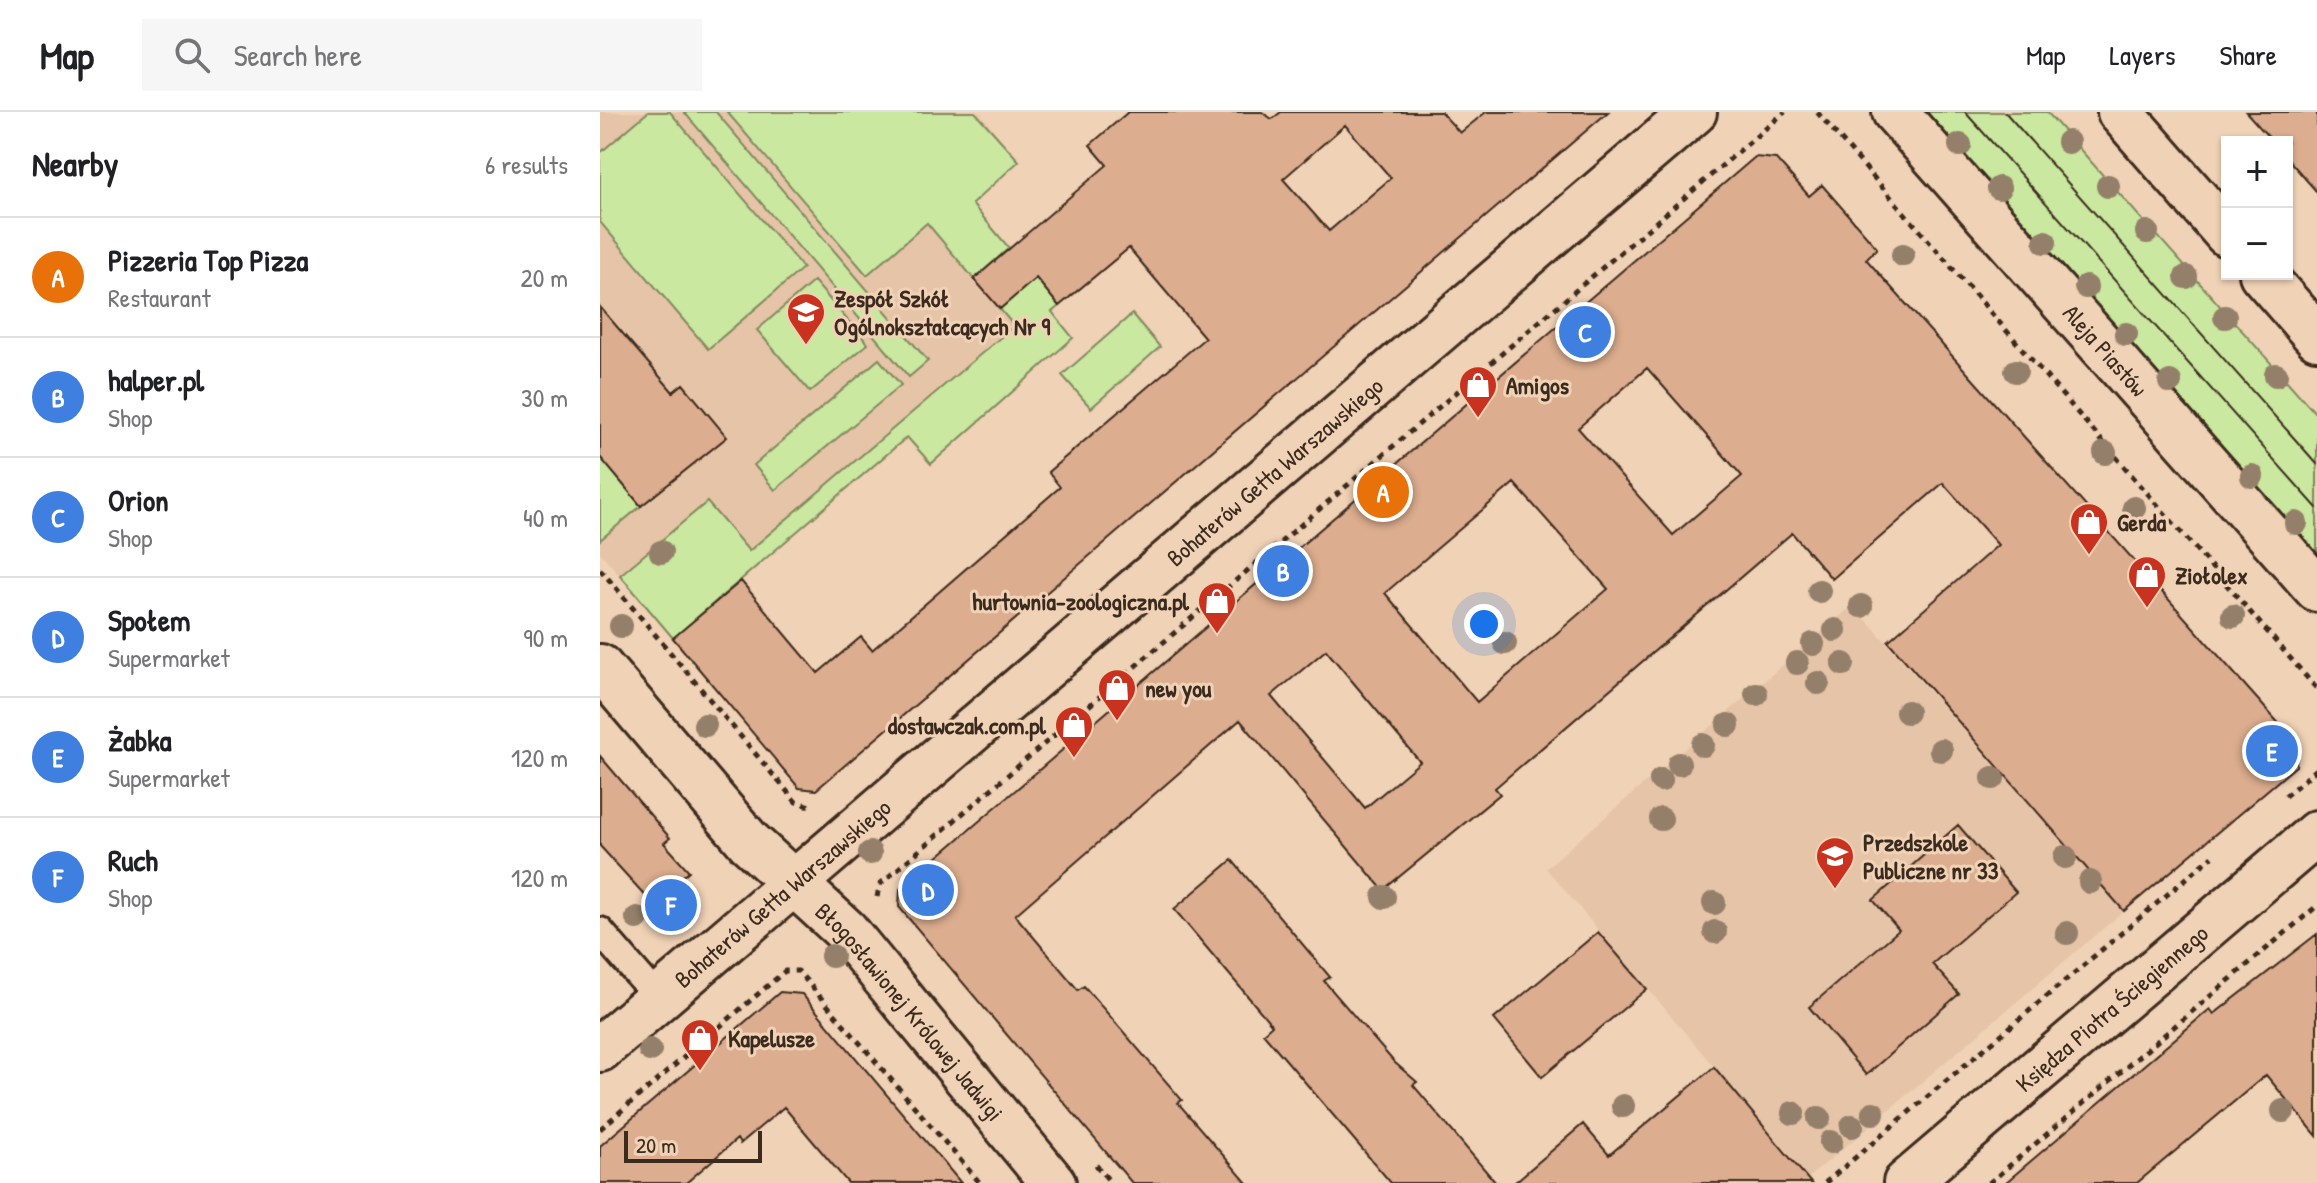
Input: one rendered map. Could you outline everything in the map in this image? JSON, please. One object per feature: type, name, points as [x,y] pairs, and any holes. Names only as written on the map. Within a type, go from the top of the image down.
[{"type":"street","name":"Bohaterów Getta Warszawskiego","points":[[600,1049],[1694,112]]},
{"type":"street","name":"Aleja Piastów","points":[[1895,112],[2317,589]]},
{"type":"street","points":[[2120,112],[2221,227]]},
{"type":"street","points":[[2267,280],[2317,337]]},
{"type":"street","name":"Błogosławionej Królowej Jadwigi","points":[[600,667],[749,842],[846,931],[1053,1183]]},
{"type":"street","name":"Księdza Piotra Ściegiennego","points":[[1906,1183],[2317,833]]},
{"type":"lane","points":[[600,931],[659,999]]},
{"type":"path","points":[[875,907],[880,884],[1785,112]]},
{"type":"path","points":[[1817,112],[2317,689]]},
{"type":"path","points":[[600,569],[796,802],[814,807],[826,796]]},
{"type":"path","points":[[2281,799],[2317,769]]},
{"type":"path","points":[[1825,1183],[2221,850]]},
{"type":"path","points":[[1989,1183],[2317,906]]},
{"type":"path","points":[[600,1129],[785,971],[798,971],[980,1183]]},
{"type":"path","points":[[1091,1159],[1111,1183]]},
{"type":"shaded area","name":"Zespół Szkół Ogólnokształcących Nr 9","points":[[600,112],[979,112],[1019,161],[972,204],[1009,248],[975,278],[1000,308],[1036,278],[1059,306],[673,638],[600,552]]},
{"type":"shaded area","name":"Przedszkole Publiczne nr 33","points":[[1853,605],[2124,911],[1808,1178],[1546,868]]},
{"type":"green space","points":[[648,112],[670,112],[803,268],[708,349],[600,222],[600,153]]},
{"type":"green space","points":[[684,112],[716,112],[928,361],[909,377]]},
{"type":"green space","points":[[727,112],[975,112],[1019,161],[972,204],[1009,248],[974,279],[927,223],[867,275]]},
{"type":"green space","points":[[1925,112],[2047,112],[2146,224],[2150,222],[2157,230],[2155,233],[2317,415],[2317,553],[2087,294],[2084,296],[2076,287],[2079,284],[2045,246],[2042,248],[2034,240],[2037,237]]},
{"type":"green space","points":[[1036,278],[1059,306],[1052,312],[1073,338],[931,464],[907,437],[673,638],[620,575],[707,502],[749,551],[1014,326],[1000,309]]},
{"type":"green space","points":[[814,281],[868,344],[810,392],[757,330]]},
{"type":"green space","points":[[1132,314],[1160,347],[1091,408],[1062,375]]},
{"type":"green space","points":[[879,359],[901,385],[775,490],[754,465]]},
{"type":"green space","points":[[600,457],[641,506],[600,540]]},
{"type":"building","points":[[1128,112],[1262,112],[1272,119],[1281,112],[1441,112],[1460,133],[1486,112],[1608,112],[816,790],[799,788],[673,638],[741,581],[818,673],[861,637],[872,650],[1060,487],[1048,472],[1205,338],[1129,248],[1059,306],[1036,278],[1000,309],[974,279],[1107,165],[1090,145]],"holes":[[[1345,125],[1391,178],[1329,231],[1283,179]]]},
{"type":"building","points":[[2246,112],[2317,112],[2317,192],[2293,165],[2293,136],[2268,136]]},
{"type":"building","points":[[1755,157],[1776,159],[1809,196],[1822,185],[1877,248],[1866,259],[2298,745],[2296,766],[2124,911],[1888,641],[1998,545],[1943,483],[1832,579],[1792,533],[1495,788],[1500,794],[1383,890],[1240,720],[1015,915],[1078,990],[1084,986],[1182,1100],[1178,1103],[1247,1183],[1132,1183],[899,907],[900,889]],"holes":[[[1647,368],[1742,476],[1673,535],[1578,428]],[[1514,483],[1608,589],[1477,702],[1385,593]],[[1326,650],[1420,762],[1365,808],[1271,696]]]},
{"type":"building","points":[[600,307],[673,392],[683,384],[727,437],[641,506],[600,457]]},
{"type":"building","points":[[600,756],[670,838],[664,843],[689,871],[652,903],[600,846]]},
{"type":"building","points":[[1958,825],[2016,892],[1932,964],[1959,994],[1866,1075],[1809,1007],[1899,930],[1873,900]]},
{"type":"building","points":[[1232,860],[1330,977],[1324,981],[1394,1062],[1417,1082],[1413,1085],[1496,1183],[1391,1183],[1263,1033],[1272,1025],[1174,909]]},
{"type":"building","points":[[1598,932],[1647,989],[1542,1077],[1494,1019]]},
{"type":"building","points":[[2317,934],[2317,1136],[2266,1075],[2137,1183],[2005,1183],[2210,1009],[2214,1014]]},
{"type":"building","points":[[780,992],[802,994],[961,1183],[848,1183],[784,1107],[740,1144],[737,1139],[686,1183],[600,1183],[600,1146]]},
{"type":"building","points":[[1714,1067],[1811,1183],[1514,1183],[1583,1124],[1609,1155]]},
{"type":"tram line","points":[[1965,112],[2317,508]]},
{"type":"tram line","points":[[2005,112],[2317,464]]},
{"type":"place","name":"Orion","points":[[1585,332]]},
{"type":"place","name":"Zespół Szkół Ogólnokształcących Nr 9","points":[[806,346]]},
{"type":"place","name":"Amigos","points":[[1478,419]]},
{"type":"place","name":"Pizzeria Top Pizza","points":[[1383,492]]},
{"type":"place","name":"Gerda","points":[[2089,556]]},
{"type":"place","name":"halper.pl","points":[[1283,571]]},
{"type":"place","name":"Ziołolex","points":[[2147,609]]},
{"type":"place","name":"hurtownia-zoologiczna.pl","points":[[1217,635]]},
{"type":"place","name":"new you","points":[[1117,722]]},
{"type":"place","name":"Żabka","points":[[2272,751]]},
{"type":"place","name":"dostawczak.com.pl","points":[[1074,759]]},
{"type":"place","name":"Społem","points":[[928,890]]},
{"type":"place","name":"Przedszkole Publiczne nr 33","points":[[1835,890]]},
{"type":"place","name":"Ruch","points":[[671,905]]},
{"type":"place","name":"Kapelusze","points":[[700,1072]]}]
